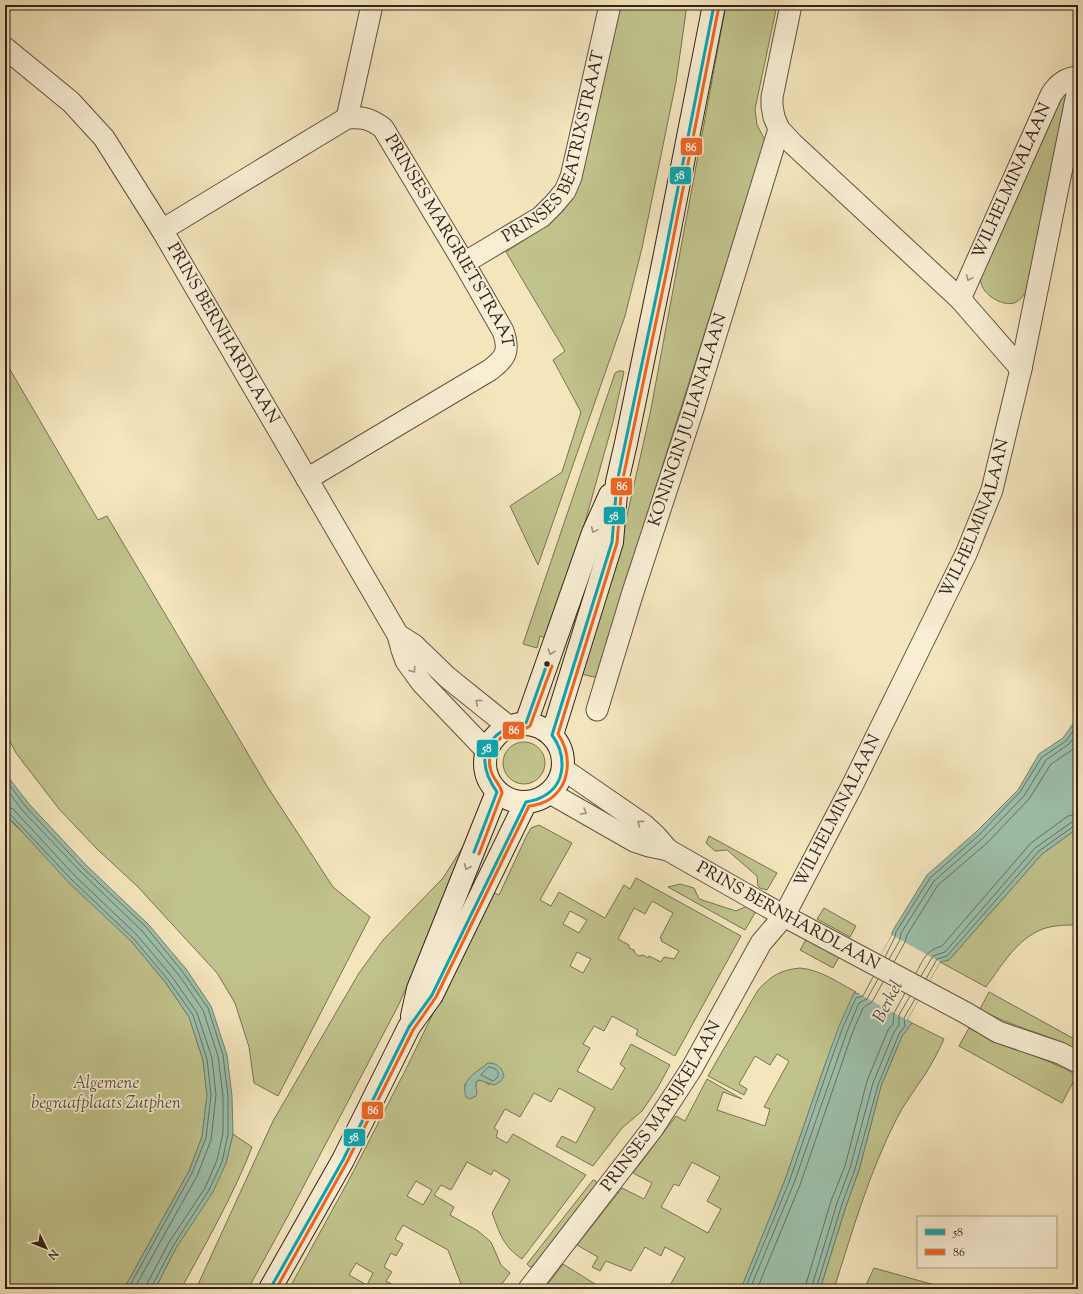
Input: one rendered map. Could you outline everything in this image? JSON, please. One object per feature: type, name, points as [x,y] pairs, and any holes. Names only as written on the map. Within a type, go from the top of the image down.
[{"type":"street","points":[[162,230],[347,118],[372,5]]},
{"type":"street","name":"PRINSES BEATRIXSTRAAT","points":[[464,264],[541,217],[565,191],[571,177],[610,5]]},
{"type":"street","points":[[552,734],[612,542],[616,482],[650,326],[714,5]]},
{"type":"street","points":[[791,5],[772,97],[774,117],[779,129],[792,144],[960,299],[1020,370]]},
{"type":"street","name":"PRINS BERNHARDLAAN","points":[[9,59],[71,102],[104,138],[162,230],[398,635],[406,662],[422,683],[486,750]]},
{"type":"street","name":"WILHELMINALAAN","points":[[960,299],[1051,95],[1055,89],[1066,80],[1078,77]]},
{"type":"street","name":"WILHELMINALAAN","points":[[784,916],[852,786],[966,554],[992,490],[1020,370],[1078,89]]},
{"type":"street","name":"PRINSES MARGRIETSTRAAT","points":[[307,479],[499,364],[505,353],[507,343],[503,332],[464,264],[383,128],[374,121],[362,117],[347,118]]},
{"type":"street","name":"KONINGIN JULIANALAAN","points":[[597,710],[632,595],[693,409],[779,129]]},
{"type":"street","points":[[517,724],[593,533],[616,482]]},
{"type":"street","name":"PRINS BERNHARDLAAN","points":[[398,635],[414,645],[447,677],[517,724]]},
{"type":"street","points":[[517,724],[540,726],[552,734],[560,746],[563,755],[563,769],[558,783],[550,793],[539,800],[526,802],[513,801],[497,792],[490,783],[486,774],[484,762],[486,750],[499,732],[517,724]]},
{"type":"street","name":"PRINS BERNHARDLAAN","points":[[563,769],[644,825],[668,850]]},
{"type":"street","points":[[409,1027],[418,989],[497,792]]},
{"type":"street","name":"PRINS BERNHARDLAAN","points":[[550,793],[634,841],[668,850],[784,916],[998,1032],[1060,1053],[1078,1062]]},
{"type":"street","points":[[270,1289],[342,1160],[409,1027],[432,995],[526,802]]},
{"type":"street","name":"PRINSES MARIJKELAAN","points":[[529,1289],[653,1128],[692,1068],[761,943],[784,916]]},
{"type":"green space","points":[[621,5],[687,5],[676,82],[642,248],[625,316],[538,565],[510,506],[562,472],[581,412],[553,360],[565,351],[506,252],[552,222],[563,211],[576,191]]},
{"type":"green space","points":[[726,5],[777,5],[755,109],[757,125],[765,140],[758,169],[740,221],[647,515],[598,678],[577,673],[626,520],[650,414]]},
{"type":"green space","points":[[1067,91],[1027,290],[1022,298],[1014,303],[1010,304],[1001,302],[988,295],[983,288],[980,276],[1061,95]]},
{"type":"green space","points":[[5,361],[98,520],[107,516],[267,786],[333,887],[370,917],[278,1096],[254,1083],[249,1047],[235,1003],[217,973],[137,886],[97,849],[59,809],[16,753],[5,732]]},
{"type":"green space","points":[[619,371],[624,372],[613,422],[572,569],[549,639],[540,636],[537,648],[523,644],[615,373]]},
{"type":"green space","points":[[520,742],[528,742],[536,745],[542,751],[545,763],[542,775],[536,781],[528,784],[520,784],[512,781],[506,775],[503,767],[503,759],[506,751],[512,745]]},
{"type":"green space","name":"Algemene begraafplaats Zutphen","points":[[5,813],[10,820],[131,941],[166,983],[189,1017],[203,1060],[207,1095],[202,1137],[189,1171],[124,1289],[5,1289]]},
{"type":"green space","points":[[539,825],[572,843],[540,900],[551,906],[559,892],[605,918],[624,885],[630,889],[636,878],[741,936],[675,1056],[636,1035],[638,1030],[612,1016],[604,1031],[594,1026],[583,1044],[590,1048],[577,1071],[612,1090],[625,1068],[620,1064],[631,1044],[670,1065],[657,1089],[642,1111],[622,1128],[593,1166],[556,1146],[562,1136],[576,1143],[595,1108],[559,1088],[551,1102],[534,1093],[520,1117],[505,1109],[494,1128],[498,1131],[496,1137],[507,1143],[513,1134],[586,1175],[522,1259],[506,1244],[492,1213],[510,1180],[494,1170],[491,1175],[467,1162],[451,1190],[441,1185],[434,1195],[454,1207],[450,1215],[478,1231],[491,1242],[501,1265],[510,1273],[498,1289],[463,1289],[448,1250],[403,1225],[395,1239],[403,1244],[396,1256],[391,1253],[384,1267],[392,1272],[386,1281],[400,1289],[289,1289],[351,1176],[408,1065],[492,892],[499,895],[531,828]],"holes":[[[652,901],[673,913],[660,938],[662,939],[661,941],[679,951],[674,959],[664,957],[661,962],[649,956],[648,958],[643,955],[639,956],[634,950],[629,948],[629,945],[618,939],[634,908],[645,914]],[[570,911],[587,920],[579,933],[563,924]],[[577,952],[591,959],[583,973],[570,966]],[[488,1063],[489,1085],[484,1081],[479,1080],[476,1082],[476,1087],[464,1086],[472,1076]],[[416,1181],[432,1190],[423,1205],[407,1196]],[[356,1263],[373,1273],[367,1285],[349,1275]]]},
{"type":"green space","points":[[1078,828],[1078,925],[1064,925],[1044,928],[1034,933],[1015,948],[986,987],[940,962],[949,960],[1042,854]]},
{"type":"green space","points":[[709,836],[777,873],[767,890],[758,886],[757,876],[727,850],[715,851],[706,843]]},
{"type":"green space","points":[[464,845],[423,951],[398,1006],[248,1289],[196,1289],[273,1121],[359,973],[383,940],[443,878]]},
{"type":"green space","points":[[680,884],[694,888],[699,899],[736,911],[747,906],[755,913],[745,930],[668,887]]},
{"type":"green space","points":[[824,908],[856,926],[850,937],[817,919]]},
{"type":"green space","points":[[807,938],[839,957],[833,968],[800,950]]},
{"type":"green space","points":[[800,968],[815,971],[829,977],[856,992],[854,993],[826,1062],[785,1180],[741,1289],[668,1289],[685,1258],[665,1247],[661,1256],[645,1247],[631,1271],[606,1261],[600,1271],[592,1267],[598,1257],[577,1245],[622,1188],[644,1199],[652,1183],[633,1173],[676,1116],[685,1121],[707,1079],[742,1099],[723,1092],[717,1110],[765,1126],[770,1109],[764,1107],[789,1061],[777,1054],[770,1065],[755,1056],[739,1084],[747,1089],[744,1095],[708,1076],[758,990],[776,974],[787,970]],"holes":[[[692,1162],[720,1177],[707,1201],[721,1209],[708,1233],[661,1207],[674,1184],[679,1186]]]},
{"type":"green space","points":[[989,992],[1078,1041],[1078,1049],[1003,1021],[980,1009]]},
{"type":"green space","points":[[912,1023],[944,1039],[930,1067],[899,1114],[886,1140],[869,1182],[834,1289],[820,1289],[859,1170],[881,1086],[902,1036]]},
{"type":"green space","points":[[969,1028],[996,1041],[1051,1062],[1077,1075],[1062,1103],[959,1046]]},
{"type":"green space","points":[[233,1134],[252,1147],[228,1201],[181,1289],[155,1289],[176,1248],[226,1163]]},
{"type":"green space","points":[[593,1180],[596,1181],[596,1185],[533,1266],[530,1267],[527,1264]]},
{"type":"green space","points":[[563,1264],[603,1289],[544,1289]]},
{"type":"green space","points":[[874,1268],[949,1289],[864,1289]]},
{"type":"water","name":"Berkel","points":[[1078,717],[1078,828],[1042,854],[949,960],[940,962],[907,1020],[912,1023],[902,1036],[881,1086],[859,1170],[820,1289],[741,1289],[785,1180],[839,1026],[854,993],[860,994],[892,935],[892,932],[927,875],[976,832],[1018,790],[1039,754],[1063,738]]},
{"type":"water","points":[[5,773],[29,804],[86,865],[149,925],[186,969],[211,1006],[227,1055],[232,1096],[233,1134],[226,1163],[213,1192],[176,1248],[155,1289],[124,1289],[189,1171],[202,1137],[207,1095],[203,1060],[189,1017],[166,983],[131,941],[68,882],[5,813]]},
{"type":"water","points":[[488,1063],[499,1066],[504,1076],[500,1082],[494,1085],[479,1080],[476,1082],[476,1096],[470,1099],[466,1097],[465,1086],[467,1081],[474,1073]]},
{"type":"pier","points":[[892,935],[940,962],[907,1020],[859,994]]},
{"type":"transit line","name":"58","points":[[270,1289],[343,1160],[409,1027],[432,995],[526,802],[540,798],[552,790],[557,784],[560,776],[562,759],[557,743],[552,735],[612,542],[617,482],[663,264],[714,5]]},
{"type":"transit line","name":"86","points":[[276,1289],[347,1162],[413,1030],[436,997],[529,806],[540,804],[550,799],[557,793],[565,777],[567,768],[566,750],[558,734],[617,543],[622,483],[668,265],[719,6]]},
{"type":"transit line","name":"58","points":[[474,852],[497,792],[490,780],[486,768],[485,757],[488,747],[493,739],[501,732],[526,723],[547,664]]},
{"type":"transit line","name":"86","points":[[479,854],[502,793],[491,771],[491,751],[498,740],[509,732],[530,726],[552,666]]}]
